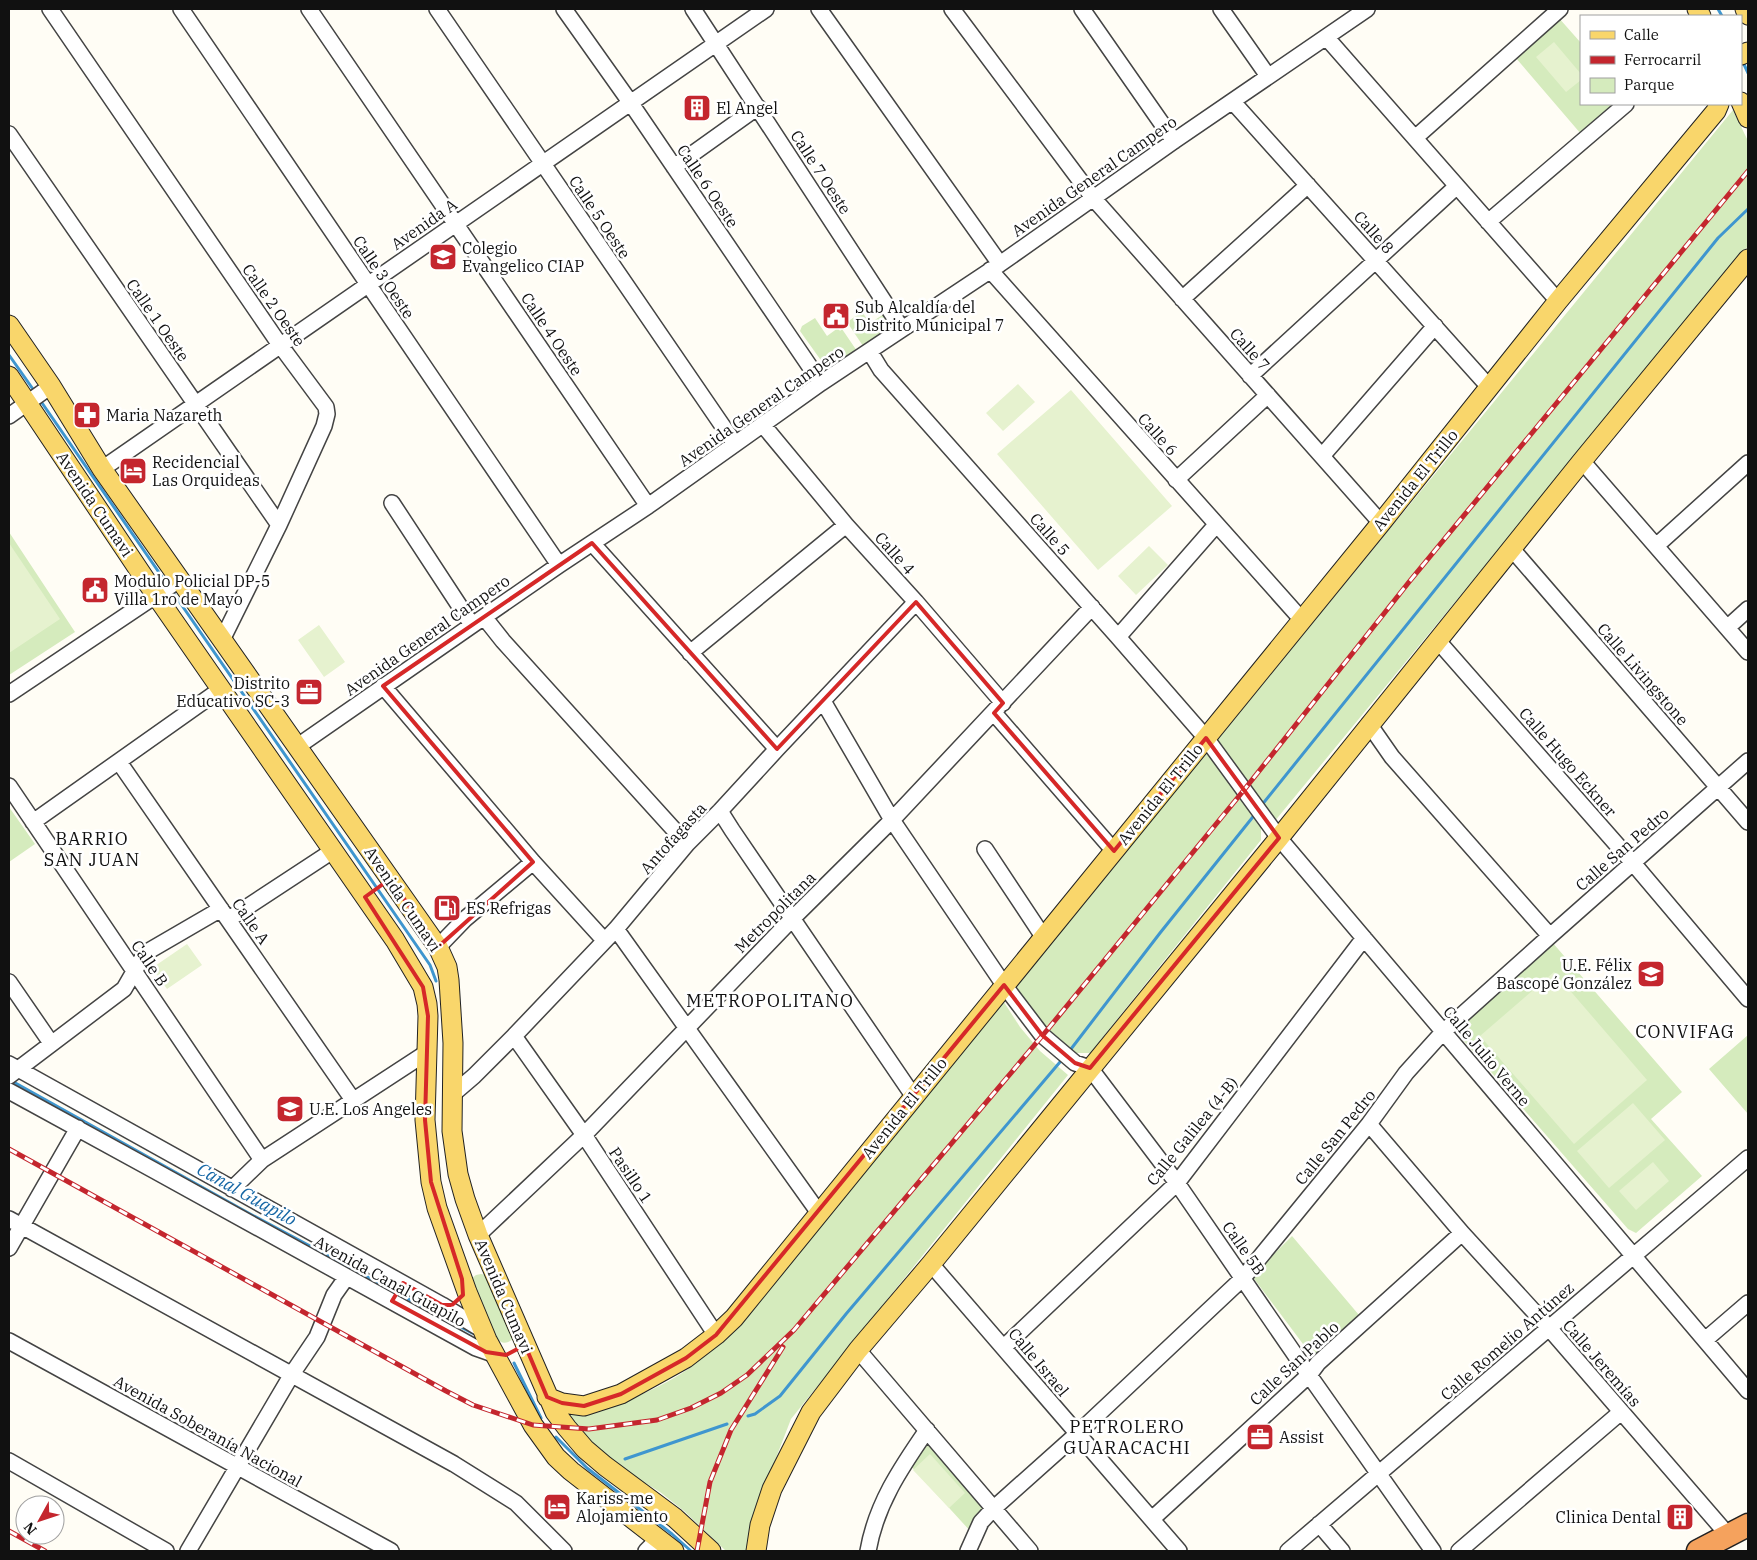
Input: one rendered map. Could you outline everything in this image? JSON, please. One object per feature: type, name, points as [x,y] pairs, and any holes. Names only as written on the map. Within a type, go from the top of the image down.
[{"type":"highway","points":[[1698,1551],[1748,1525]]},
{"type":"main road","points":[[1745,9],[1748,15]]},
{"type":"main road","points":[[1742,104],[1748,118]]},
{"type":"main road","name":"Avenida El Trillo","points":[[547,1397],[562,1403],[584,1406],[621,1394],[686,1358],[716,1335],[734,1318],[1302,620],[1558,301],[1716,111],[1719,105]]},
{"type":"main road","points":[[756,1551],[760,1525],[772,1489],[811,1412],[858,1350],[931,1264],[1277,835],[1438,641],[1748,258]]},
{"type":"main road","name":"Avenida Cumavi","points":[[9,325],[39,395],[168,589],[222,640],[298,746],[377,888],[395,940],[423,987],[428,1016],[425,1120],[428,1157],[437,1208],[462,1279],[493,1354],[533,1424],[556,1457],[652,1545],[674,1551]]},
{"type":"main road","name":"Avenida Cumavi","points":[[9,376],[39,395],[102,469],[221,689],[334,850],[377,888],[438,947],[447,967],[451,999],[453,1043],[452,1131],[465,1198],[478,1235],[547,1397],[566,1428],[586,1449],[605,1466],[675,1518],[711,1551]]},
{"type":"main road","points":[[427,1004],[451,999]]},
{"type":"main road","points":[[428,1157],[438,1166],[444,1167],[450,1165],[456,1158]]},
{"type":"main road","points":[[462,1279],[470,1268],[477,1266],[484,1266],[495,1275]]},
{"type":"main road","points":[[493,1354],[502,1356],[510,1354],[522,1340]]},
{"type":"street","name":"Calle 2 Oeste","points":[[50,9],[280,345],[326,407],[327,414],[324,426],[279,525],[222,640]]},
{"type":"street","name":"Calle 3 Oeste","points":[[181,9],[559,565]]},
{"type":"street","name":"Calle 4 Oeste","points":[[309,9],[648,506]]},
{"type":"street","name":"Calle 5 Oeste","points":[[437,9],[735,444]]},
{"type":"street","name":"Calle 6 Oeste","points":[[564,9],[630,102],[821,383]]},
{"type":"street","name":"Calle 7 Oeste","points":[[694,9],[902,329]]},
{"type":"street","name":"Avenida A","points":[[102,469],[766,9]]},
{"type":"street","name":"Calle 6","points":[[819,9],[995,267],[1176,480],[1302,620]]},
{"type":"street","name":"Calle 7","points":[[952,9],[1094,199],[1381,522]]},
{"type":"street","points":[[1082,9],[1174,141]]},
{"type":"street","points":[[1221,9],[1268,76]]},
{"type":"street","points":[[1415,138],[1560,9]]},
{"type":"street","name":"Avenida General Campero","points":[[298,746],[559,565],[648,506],[821,383],[870,352],[1094,199],[1174,141],[1326,37],[1357,12]]},
{"type":"street","points":[[1326,37],[1558,301]]},
{"type":"street","name":"Calle 8","points":[[1233,102],[1489,387]]},
{"type":"street","points":[[1488,222],[1625,105]]},
{"type":"street","points":[[674,168],[758,107]]},
{"type":"street","name":"Calle 1 Oeste","points":[[9,134],[279,525]]},
{"type":"street","points":[[1182,298],[1308,185]]},
{"type":"street","points":[[1250,376],[1457,186]]},
{"type":"street","points":[[1322,456],[1435,326]]},
{"type":"street","name":"Calle 5","points":[[870,352],[881,370],[1118,636],[1206,738]]},
{"type":"street","points":[[9,416],[39,395]]},
{"type":"street","points":[[1176,480],[1268,395]]},
{"type":"street","name":"Calle 4","points":[[763,426],[846,525],[916,602],[998,708],[1114,851]]},
{"type":"street","points":[[1582,461],[1748,652]]},
{"type":"street","points":[[1656,546],[1748,463]]},
{"type":"street","points":[[392,503],[478,621],[503,641],[687,844]]},
{"type":"street","points":[[690,653],[846,525]]},
{"type":"street","points":[[1118,636],[1216,525]]},
{"type":"street","points":[[592,543],[777,749]]},
{"type":"street","name":"Calle Livingstone","points":[[1512,549],[1748,822]]},
{"type":"street","points":[[9,694],[168,589]]},
{"type":"street","name":"Antofagasta","points":[[453,1094],[514,1036],[616,929],[687,844],[916,602]]},
{"type":"street","name":"Metropolitana","points":[[478,1235],[584,1135],[792,919],[892,820],[1092,607]]},
{"type":"street","points":[[1727,628],[1748,610]]},
{"type":"street","name":"Calle Hugo Eckner","points":[[1438,641],[1633,863],[1748,999]]},
{"type":"street","points":[[383,686],[533,862],[604,940]]},
{"type":"street","points":[[33,822],[221,689]]},
{"type":"street","name":"Calle 5B","points":[[823,701],[892,820],[1004,985],[1042,1035],[1075,1063],[1090,1068],[1177,1183],[1433,1551]]},
{"type":"street","points":[[1370,724],[1392,757],[1550,936]]},
{"type":"street","name":"Calle Julio Verne","points":[[1206,738],[1277,835],[1748,1391]]},
{"type":"street","name":"Calle A","points":[[119,762],[353,1100]]},
{"type":"street","name":"Calle San Pedro","points":[[968,1551],[982,1522],[993,1509],[1077,1434],[1243,1278],[1369,1124],[1406,1073],[1443,1032],[1748,762]]},
{"type":"street","name":"Calle B","points":[[9,786],[262,1160]]},
{"type":"street","points":[[720,811],[914,1096]]},
{"type":"street","points":[[985,849],[1044,938]]},
{"type":"street","points":[[12,1070],[124,988],[147,952],[225,914],[334,850]]},
{"type":"street","points":[[438,947],[465,919],[533,862]]},
{"type":"street","points":[[616,929],[819,1213]]},
{"type":"street","name":"Calle Galilea (4-B)","points":[[1004,1347],[1177,1183],[1364,938]]},
{"type":"street","points":[[9,982],[51,1043]]},
{"type":"street","name":"Pasillo 1","points":[[514,1036],[584,1135],[716,1335]]},
{"type":"street","points":[[232,1189],[262,1160],[426,1053]]},
{"type":"street","name":"Avenida Canal Guapilo","points":[[12,1070],[346,1278],[442,1305],[482,1329]]},
{"type":"street","name":"Avenida Canal Guapilo","points":[[9,1091],[78,1128],[232,1189],[398,1292],[476,1348],[493,1354]]},
{"type":"street","name":"Calle Jeremías","points":[[1369,1124],[1462,1233],[1549,1328],[1728,1535]]},
{"type":"street","points":[[9,1248],[15,1222],[78,1128]]},
{"type":"street","name":"Calle Romelio Antúnez","points":[[1288,1551],[1748,1158]]},
{"type":"street","points":[[15,1222],[454,1464],[516,1503],[564,1551]]},
{"type":"street","name":"Calle San Pablo","points":[[1152,1519],[1309,1375],[1318,1363],[1462,1233]]},
{"type":"street","name":"Calle Israel","points":[[931,1264],[1179,1551]]},
{"type":"street","points":[[188,1551],[292,1374],[317,1337],[334,1295],[346,1278]]},
{"type":"street","name":"Avenida Canal Guapilo","points":[[442,1305],[452,1305],[460,1300],[462,1295],[462,1279]]},
{"type":"street","points":[[1705,1340],[1748,1303]]},
{"type":"street","name":"Avenida Soberanía Nacional","points":[[9,1341],[391,1551]]},
{"type":"street","points":[[858,1350],[1030,1551]]},
{"type":"street","points":[[1459,1551],[1621,1412]]},
{"type":"street","points":[[868,1551],[874,1522],[885,1498],[900,1469],[927,1430]]},
{"type":"street","points":[[9,1461],[166,1551]]},
{"type":"street","points":[[1319,1524],[1342,1551]]},
{"type":"highlighted area","points":[[592,543],[777,749],[916,602],[1003,703],[994,713],[1114,851],[1206,738],[1279,838],[1090,1068],[1075,1063],[1042,1035],[1004,985],[716,1335],[686,1358],[621,1394],[584,1406],[562,1403],[547,1397],[525,1345],[506,1355],[486,1352],[392,1301],[403,1283],[442,1305],[452,1305],[463,1295],[462,1279],[431,1182],[425,1120],[428,1016],[423,987],[365,897],[390,879],[438,947],[533,862],[383,686]]},
{"type":"green space","points":[[1558,17],[1580,42],[1580,105],[1614,105],[1581,134],[1515,57]]},
{"type":"green space","points":[[1554,42],[1580,73],[1580,81],[1566,92],[1536,57]]},
{"type":"green space","points":[[1733,110],[1748,141],[1748,246],[1274,822],[1216,741]]},
{"type":"green space","points":[[862,312],[870,323],[884,314],[889,325],[887,331],[863,346],[847,322]]},
{"type":"green space","points":[[815,318],[827,336],[838,328],[840,331],[842,329],[857,351],[830,368],[825,366],[800,331],[802,326]]},
{"type":"green space","points":[[1018,384],[1035,402],[1003,431],[986,413]]},
{"type":"green space","points":[[1071,390],[1172,506],[1098,570],[997,454]]},
{"type":"green space","points":[[9,532],[75,632],[9,675]]},
{"type":"green space","points":[[9,543],[60,619],[9,653]]},
{"type":"green space","points":[[1149,546],[1168,565],[1136,595],[1118,576]]},
{"type":"green space","points":[[319,625],[345,662],[324,677],[298,640]]},
{"type":"green space","points":[[1203,748],[1261,827],[1261,840],[1090,1053],[1076,1053],[1042,1024],[1011,982]]},
{"type":"green space","points":[[9,807],[35,844],[9,862]]},
{"type":"green space","points":[[1552,942],[1682,1092],[1651,1119],[1702,1176],[1636,1233],[1628,1229],[1457,1033],[1456,1029]]},
{"type":"green space","points":[[187,944],[202,965],[167,989],[152,968]]},
{"type":"green space","points":[[1554,972],[1647,1080],[1574,1144],[1480,1036]]},
{"type":"green space","points":[[1000,996],[1020,1027],[1040,1051],[1068,1075],[791,1419],[764,1489],[747,1551],[726,1551],[684,1511],[660,1492],[622,1469],[589,1443],[566,1413],[614,1404],[660,1386],[688,1369],[724,1339]]},
{"type":"green space","points":[[1748,1035],[1748,1114],[1709,1069]]},
{"type":"green space","points":[[1633,1103],[1665,1140],[1609,1188],[1577,1151]]},
{"type":"green space","points":[[1653,1162],[1669,1181],[1636,1210],[1619,1191]]},
{"type":"green space","points":[[1292,1236],[1359,1315],[1312,1356],[1252,1276]]},
{"type":"green space","points":[[481,1274],[486,1275],[514,1337],[508,1342],[503,1343],[496,1338],[471,1279]]},
{"type":"green space","points":[[926,1441],[983,1502],[984,1510],[972,1533],[909,1464]]},
{"type":"green space","points":[[930,1454],[965,1493],[949,1508],[913,1470]]},
{"type":"waterway","points":[[1718,9],[1721,15]]},
{"type":"waterway","points":[[1742,60],[1748,73]]},
{"type":"waterway","points":[[1261,806],[1718,238],[1748,209]]},
{"type":"waterway","points":[[9,355],[35,392]]},
{"type":"waterway","points":[[40,400],[167,584]]},
{"type":"waterway","points":[[172,591],[430,965],[436,981]]},
{"type":"waterway","points":[[1071,1049],[1160,933],[1256,813]]},
{"type":"waterway","points":[[748,1416],[755,1414],[780,1396],[846,1314],[1060,1062]]},
{"type":"waterway","name":"Canal Guapilo","points":[[10,1080],[252,1215],[472,1333]]},
{"type":"waterway","points":[[514,1363],[541,1418]]},
{"type":"waterway","points":[[625,1459],[727,1424]]},
{"type":"waterway","points":[[556,1437],[587,1468],[691,1551]]},
{"type":"railway","points":[[9,1149],[473,1405],[533,1425],[589,1429],[657,1420],[691,1408],[721,1393],[747,1375],[794,1330],[1048,1029],[1244,790],[1409,582],[1748,171]]},
{"type":"railway","points":[[697,1551],[710,1482],[731,1430],[783,1347]]},
{"type":"railway","points":[[9,1531],[45,1551]]},
{"type":"place","name":"El Angel","points":[[697,108]]},
{"type":"place","name":"Colegio Evangelico CIAP","points":[[443,257]]},
{"type":"place","name":"Sub Alcaldía del Distrito Municipal 7","points":[[836,316]]},
{"type":"place","name":"Maria Nazareth","points":[[87,415]]},
{"type":"place","name":"Recidencial Las Orquideas","points":[[133,471]]},
{"type":"place","name":"Modulo Policial DP-5 Villa 1ro de Mayo","points":[[95,590]]},
{"type":"place","name":"Distrito Educativo SC-3","points":[[309,692]]},
{"type":"place","name":"ES Refrigas","points":[[447,908]]},
{"type":"place","name":"U.E. Félix Bascopé González","points":[[1651,974]]},
{"type":"place","name":"U.E. Los Angeles","points":[[290,1109]]},
{"type":"place","name":"Assist","points":[[1260,1437]]},
{"type":"place","name":"Kariss-me Alojamiento","points":[[557,1507]]},
{"type":"place","name":"Clinica Dental","points":[[1680,1517]]},
{"type":"district","name":"BARRIO SAN JUAN","points":[[92,848]]},
{"type":"district","name":"METROPOLITANO","points":[[770,1000]]},
{"type":"district","name":"CONVIFAG","points":[[1685,1031]]},
{"type":"district","name":"PETROLERO GUARACACHI","points":[[1127,1436]]}]
